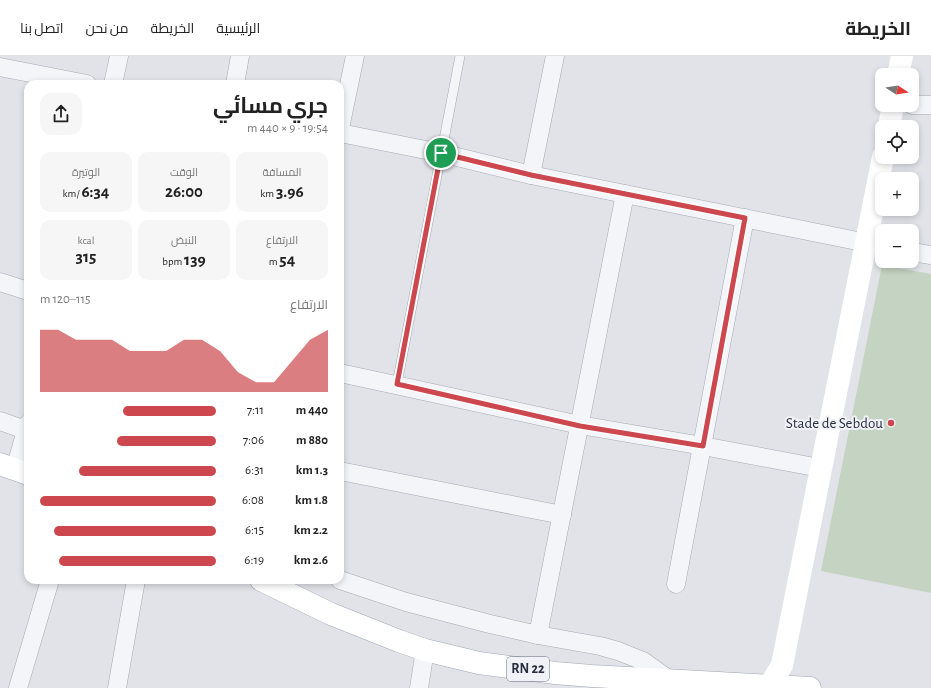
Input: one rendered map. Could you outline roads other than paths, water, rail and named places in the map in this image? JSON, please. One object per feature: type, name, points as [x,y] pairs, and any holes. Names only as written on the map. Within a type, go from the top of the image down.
[{"type":"main road","points":[[899,68],[902,56]]},
{"type":"main road","points":[[785,688],[782,665],[820,468],[874,244],[882,164]]},
{"type":"main road","name":"RN 22","points":[[269,584],[331,614],[399,641],[426,650],[479,663],[555,673],[785,688]]},
{"type":"street","points":[[114,80],[119,56]]},
{"type":"street","points":[[236,80],[240,56]]},
{"type":"street","points":[[344,109],[355,56]]},
{"type":"street","points":[[531,175],[555,56]]},
{"type":"street","points":[[8,64],[71,80]]},
{"type":"street","points":[[919,105],[931,105]]},
{"type":"street","points":[[344,134],[441,153],[531,175],[874,244]]},
{"type":"street","points":[[538,635],[625,194]]},
{"type":"street","points":[[676,584],[745,218]]},
{"type":"street","points":[[919,253],[931,255]]},
{"type":"street","points":[[0,282],[24,290]]},
{"type":"street","points":[[344,374],[397,384],[580,426],[703,446],[820,468]]},
{"type":"street","points":[[0,421],[24,428]]},
{"type":"street","points":[[14,469],[24,438]]},
{"type":"street","points":[[344,471],[562,514]]},
{"type":"street","points":[[344,581],[406,602],[538,635],[600,646],[618,651],[643,661],[671,681]]},
{"type":"street","points":[[18,688],[49,584]]},
{"type":"street","points":[[117,688],[135,584]]},
{"type":"street","points":[[419,688],[426,650]]},
{"type":"lane","points":[[397,384],[460,56]]},
{"type":"place","name":"Stade de Sebdou","points":[[891,423]]}]
